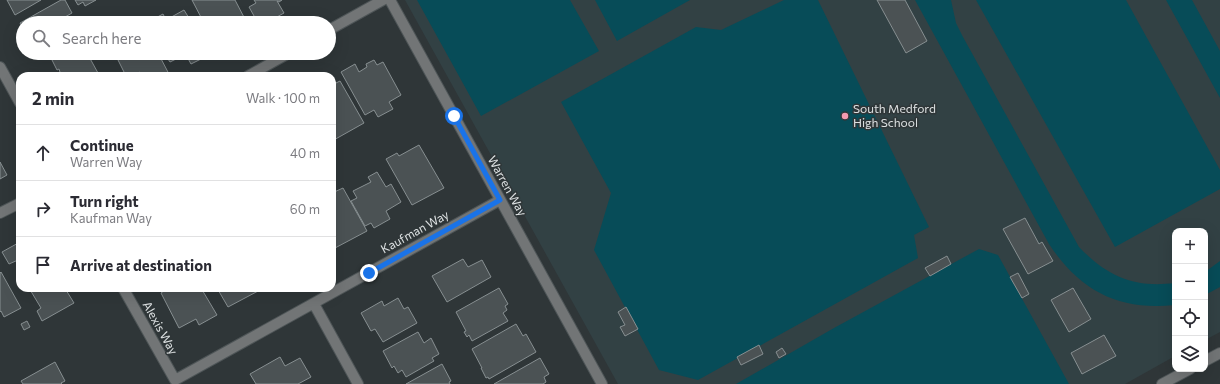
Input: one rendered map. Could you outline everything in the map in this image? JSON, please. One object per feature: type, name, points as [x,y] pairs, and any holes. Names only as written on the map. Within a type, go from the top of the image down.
[{"type":"street","points":[[336,26],[383,0]]},
{"type":"street","name":"Warren Way","points":[[390,0],[602,384]]},
{"type":"street","points":[[255,72],[277,60]]},
{"type":"street","points":[[0,67],[16,96]]},
{"type":"street","name":"Kaufman Way","points":[[336,292],[500,200]]},
{"type":"street","points":[[0,214],[16,204]]},
{"type":"street","name":"Alexis Way","points":[[125,292],[175,380]]},
{"type":"street","name":"Kaufman Way","points":[[175,380],[335,292]]},
{"type":"street","points":[[314,304],[358,384]]},
{"type":"street","points":[[1208,359],[1220,353]]},
{"type":"street","points":[[1162,384],[1184,372]]},
{"type":"shaded area","name":"South Medford High School","points":[[405,0],[1220,0],[1220,332],[1208,338],[1208,228],[1172,228],[1172,358],[1125,384],[618,384]]},
{"type":"shaded area","points":[[417,0],[570,0],[599,51],[481,116]]},
{"type":"shaded area","points":[[595,0],[690,0],[617,41]]},
{"type":"shaded area","points":[[784,0],[818,0],[929,227],[914,235],[918,258],[698,380],[659,370],[594,250],[611,193],[561,102],[696,27],[721,30]]},
{"type":"shaded area","points":[[915,0],[951,0],[956,23],[963,37],[1079,247],[1100,266],[1122,278],[1147,284],[1172,283],[1172,305],[1136,305],[1119,301],[1103,294],[1088,286],[1074,274],[1049,244]]},
{"type":"shaded area","points":[[976,0],[1126,0],[1220,170],[1220,189],[1115,247]]},
{"type":"shaded area","points":[[1166,0],[1192,0],[1220,51],[1220,98]]},
{"type":"shaded area","points":[[979,249],[998,255],[1069,384],[736,384],[834,328]]},
{"type":"shaded area","points":[[1220,261],[1220,287],[1208,293],[1208,270]]},
{"type":"building","points":[[7,0],[41,0],[15,15]]},
{"type":"building","points":[[61,0],[65,0],[72,13],[67,16],[32,16]]},
{"type":"building","points":[[75,0],[96,0],[85,6],[83,2],[78,5]]},
{"type":"building","points":[[192,0],[235,0],[243,16],[200,16]]},
{"type":"building","points":[[254,0],[282,0],[279,2],[277,1],[284,13],[279,16],[254,16],[249,7],[256,3]]},
{"type":"building","points":[[877,0],[905,0],[927,41],[906,53]]},
{"type":"building","points":[[184,10],[188,16],[173,16]]},
{"type":"building","points":[[52,60],[91,60],[97,72],[60,72],[59,69],[57,70]]},
{"type":"building","points":[[118,60],[162,60],[168,72],[140,72],[124,72]]},
{"type":"building","points":[[189,60],[199,60],[191,64]]},
{"type":"building","points":[[374,60],[377,65],[383,62],[401,95],[389,102],[393,109],[378,117],[374,110],[365,115],[341,72],[355,64],[359,72],[367,67],[366,64]]},
{"type":"building","points":[[340,81],[364,123],[336,139],[336,83]]},
{"type":"building","points":[[419,145],[444,188],[412,205],[386,159],[397,153],[399,156]]},
{"type":"building","points":[[0,162],[7,175],[0,179]]},
{"type":"building","points":[[377,172],[386,187],[391,184],[401,202],[386,211],[390,219],[374,228],[371,223],[365,226],[351,201],[357,198],[353,191],[371,182],[368,177]]},
{"type":"building","points":[[343,188],[367,231],[336,247],[336,191]]},
{"type":"building","points":[[1025,218],[1039,244],[1042,242],[1053,261],[1028,274],[1003,229]]},
{"type":"building","points":[[16,244],[16,261],[9,264],[2,252]]},
{"type":"building","points":[[947,256],[951,264],[930,276],[925,268]]},
{"type":"building","points":[[463,259],[468,267],[482,260],[491,277],[447,302],[432,276]]},
{"type":"building","points":[[1,272],[21,308],[4,317],[1,311],[0,312]]},
{"type":"building","points":[[1018,273],[1029,294],[1022,298],[1010,277]]},
{"type":"building","points":[[499,288],[508,304],[505,306],[507,310],[503,313],[508,321],[472,341],[469,335],[467,337],[464,332],[466,331],[456,312]]},
{"type":"building","points":[[1073,288],[1091,319],[1069,332],[1051,300]]},
{"type":"building","points":[[31,292],[67,292],[74,303],[42,321],[37,311],[41,308]]},
{"type":"building","points":[[203,292],[217,315],[199,325],[196,319],[179,328],[161,293]]},
{"type":"building","points":[[219,292],[256,292],[228,307]]},
{"type":"building","points":[[398,298],[404,309],[408,307],[417,323],[383,342],[375,329],[371,331],[361,313],[382,301],[384,306]]},
{"type":"building","points":[[626,307],[638,329],[625,336],[620,327],[625,325],[618,312]]},
{"type":"building","points":[[27,321],[30,327],[24,330],[21,324]]},
{"type":"building","points":[[516,324],[523,336],[526,334],[536,352],[489,379],[488,377],[486,378],[472,349]]},
{"type":"building","points":[[418,332],[424,343],[431,338],[439,354],[432,358],[434,361],[406,377],[402,370],[398,373],[394,366],[392,368],[383,351]]},
{"type":"building","points":[[1104,335],[1116,356],[1082,374],[1071,353]]},
{"type":"building","points":[[759,345],[763,354],[741,365],[737,357]]},
{"type":"building","points":[[782,348],[786,354],[779,358],[776,352]]},
{"type":"building","points":[[280,357],[285,366],[300,358],[311,377],[298,384],[256,384],[250,374]]},
{"type":"building","points":[[540,358],[549,374],[544,377],[546,382],[543,384],[494,384]]},
{"type":"building","points":[[55,362],[65,381],[61,383],[62,384],[23,384],[21,381]]},
{"type":"building","points":[[442,364],[451,381],[449,382],[450,384],[406,384]]},
{"type":"place","name":"South Medford High School","points":[[845,116]]},
{"type":"route","points":[[369,273],[500,200],[454,116]]}]
